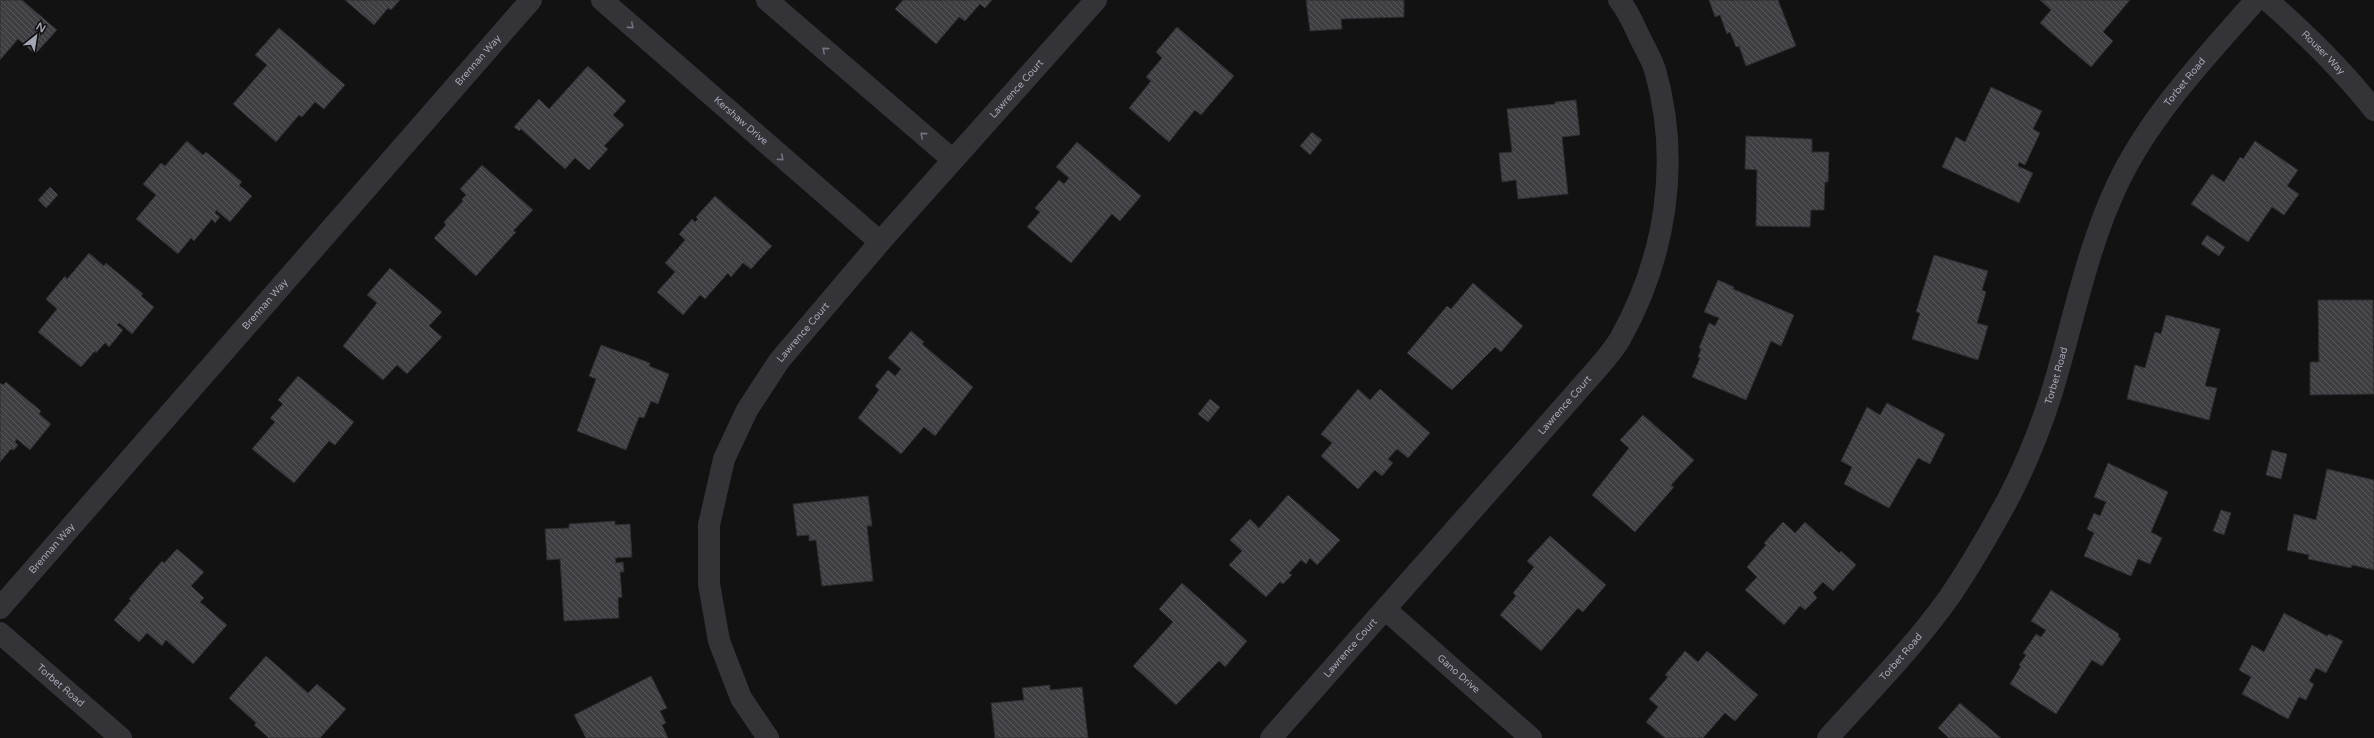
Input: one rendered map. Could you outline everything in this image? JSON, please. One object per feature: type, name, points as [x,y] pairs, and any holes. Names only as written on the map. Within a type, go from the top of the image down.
[{"type":"street","name":"Brennan Way","points":[[0,608],[531,0]]},
{"type":"street","name":"Kershaw Drive","points":[[602,0],[880,242]]},
{"type":"street","points":[[768,0],[953,160]]},
{"type":"street","name":"Lawrence Court","points":[[768,738],[742,698],[719,641],[709,584],[709,525],[724,459],[747,410],[780,361],[880,242],[1096,0]]},
{"type":"street","name":"Lawrence Court","points":[[1271,738],[1574,395],[1619,340],[1640,300],[1657,252],[1668,192],[1668,133],[1655,69],[1627,10],[1620,0]]},
{"type":"street","name":"Torbet Road","points":[[1828,738],[1923,630],[1950,596],[1982,546],[2009,497],[2050,396],[2096,237],[2118,184],[2143,136],[2182,86],[2256,0]]},
{"type":"street","name":"Rouser Way","points":[[2267,0],[2311,38],[2353,83],[2374,110]]},
{"type":"street","name":"Gano Drive","points":[[1385,609],[1531,738]]},
{"type":"street","name":"Torbet Road","points":[[0,633],[121,738]]},
{"type":"building","points":[[0,0],[22,0],[57,30],[35,54],[18,39],[0,60]]},
{"type":"building","points":[[345,0],[400,0],[391,10],[388,8],[374,25]]},
{"type":"building","points":[[903,0],[992,0],[985,8],[980,4],[965,21],[959,17],[936,44],[895,9]]},
{"type":"building","points":[[1306,0],[1404,0],[1404,17],[1341,19],[1342,29],[1310,31]]},
{"type":"building","points":[[1709,0],[1778,0],[1796,46],[1746,66],[1739,46],[1736,47],[1730,32],[1727,34],[1720,15],[1715,17]]},
{"type":"building","points":[[2040,0],[2130,0],[2103,32],[2113,41],[2091,67],[2040,23],[2051,10]]},
{"type":"building","points":[[1177,27],[1234,76],[1201,115],[1195,110],[1169,142],[1129,108],[1151,81],[1146,77],[1162,58],[1156,52]]},
{"type":"building","points":[[279,28],[345,85],[324,109],[315,102],[302,117],[299,115],[276,142],[233,104],[267,65],[255,55]]},
{"type":"building","points":[[588,66],[626,101],[613,115],[624,125],[604,146],[608,149],[589,170],[575,158],[565,169],[521,129],[519,131],[514,127],[539,99],[549,109]]},
{"type":"building","points":[[1991,87],[2042,111],[2033,129],[2040,133],[2025,165],[2019,162],[2018,166],[2033,173],[2019,203],[1942,167],[1956,137],[1965,142]]},
{"type":"building","points":[[1576,100],[1580,135],[1562,137],[1568,194],[1518,199],[1516,180],[1502,182],[1499,153],[1512,152],[1507,109],[1555,104],[1555,102]]},
{"type":"building","points":[[1312,132],[1322,140],[1310,155],[1300,146]]},
{"type":"building","points":[[1746,136],[1812,139],[1812,152],[1829,152],[1828,182],[1825,182],[1824,210],[1811,210],[1810,227],[1756,226],[1757,170],[1745,169]]},
{"type":"building","points":[[187,141],[203,155],[206,152],[242,182],[239,185],[252,196],[230,222],[216,210],[215,213],[220,217],[215,223],[212,219],[194,241],[191,238],[178,254],[136,219],[156,195],[143,184],[161,163],[165,166]]},
{"type":"building","points":[[2255,141],[2298,170],[2287,186],[2299,194],[2284,215],[2272,207],[2248,242],[2191,204],[2212,174],[2224,182],[2240,157],[2243,159]]},
{"type":"building","points":[[1077,142],[1141,196],[1120,221],[1112,214],[1071,263],[1027,227],[1040,212],[1035,208],[1059,180],[1064,184],[1069,178],[1056,167]]},
{"type":"building","points":[[482,165],[533,210],[513,231],[516,232],[476,276],[434,238],[446,225],[444,222],[463,201],[462,199],[466,195],[460,189]]},
{"type":"building","points":[[50,187],[58,195],[46,208],[38,200]]},
{"type":"building","points":[[715,196],[772,246],[751,269],[743,263],[731,277],[728,273],[705,299],[700,295],[683,315],[657,292],[675,272],[665,263],[685,240],[679,234],[692,219],[695,222],[698,219],[696,217]]},
{"type":"building","points":[[2207,235],[2225,247],[2219,256],[2201,244]]},
{"type":"building","points":[[89,253],[104,266],[106,263],[143,294],[141,296],[154,307],[132,334],[119,323],[117,325],[123,330],[109,347],[105,343],[96,353],[95,351],[81,367],[38,332],[57,309],[46,299],[65,276],[67,279]]},
{"type":"building","points":[[1934,255],[1988,271],[1982,290],[1986,292],[1977,323],[1988,326],[1978,360],[1912,339],[1920,313],[1916,312]]},
{"type":"building","points":[[390,268],[442,312],[429,326],[442,337],[407,374],[397,365],[383,380],[343,346],[377,303],[367,295]]},
{"type":"building","points":[[1718,280],[1734,287],[1733,289],[1794,315],[1781,346],[1771,341],[1746,400],[1692,377],[1700,358],[1698,357],[1701,349],[1699,348],[1709,323],[1715,326],[1719,318],[1704,312]]},
{"type":"building","points":[[1473,283],[1523,326],[1501,352],[1495,347],[1452,390],[1407,353],[1447,306],[1451,309]]},
{"type":"building","points":[[2318,300],[2373,300],[2374,394],[2310,395],[2310,362],[2319,362]]},
{"type":"building","points":[[2166,315],[2220,329],[2205,386],[2217,388],[2209,420],[2127,399],[2135,365],[2145,368],[2155,332],[2161,334]]},
{"type":"building","points":[[911,331],[924,342],[922,344],[973,387],[935,436],[924,427],[901,454],[858,418],[879,390],[875,386],[888,370],[895,376],[901,369],[888,358]]},
{"type":"building","points":[[601,345],[650,363],[649,366],[669,374],[658,404],[651,401],[644,418],[639,417],[626,450],[577,431],[596,379],[589,376]]},
{"type":"building","points":[[298,376],[354,422],[335,445],[329,441],[294,483],[252,449],[275,422],[270,418],[283,404],[278,400]]},
{"type":"building","points":[[6,382],[41,411],[39,414],[51,424],[30,450],[17,439],[15,442],[18,445],[14,450],[11,449],[0,462],[0,383],[3,385]]},
{"type":"building","points":[[1358,389],[1370,400],[1380,389],[1430,433],[1408,458],[1397,449],[1388,459],[1393,463],[1382,476],[1375,470],[1358,489],[1321,456],[1332,443],[1321,434]]},
{"type":"building","points":[[1210,399],[1220,407],[1208,422],[1198,414]]},
{"type":"building","points":[[1887,403],[1945,434],[1930,464],[1918,458],[1889,508],[1844,484],[1852,467],[1841,461],[1867,407],[1880,415]]},
{"type":"building","points":[[1643,415],[1694,460],[1671,485],[1674,487],[1635,532],[1592,495],[1629,448],[1620,440]]},
{"type":"building","points":[[2272,450],[2287,454],[2281,479],[2266,475]]},
{"type":"building","points":[[2108,463],[2168,492],[2151,532],[2162,538],[2150,564],[2138,559],[2131,576],[2084,556],[2094,533],[2087,529],[2094,513],[2100,516],[2106,502],[2094,497]]},
{"type":"building","points":[[2327,469],[2374,480],[2374,570],[2352,565],[2351,568],[2308,559],[2309,555],[2287,550],[2294,514],[2316,520]]},
{"type":"building","points":[[1288,495],[1340,540],[1317,565],[1310,558],[1306,564],[1301,560],[1289,573],[1292,575],[1283,584],[1280,582],[1266,597],[1229,565],[1242,551],[1230,540],[1250,519],[1259,528]]},
{"type":"building","points":[[868,496],[872,526],[867,526],[873,581],[822,586],[816,540],[809,541],[809,535],[797,536],[793,504]]},
{"type":"building","points":[[2221,510],[2231,513],[2224,535],[2213,531]]},
{"type":"building","points":[[615,521],[615,525],[630,524],[632,557],[615,558],[616,563],[623,562],[624,572],[620,572],[622,597],[618,598],[619,618],[564,621],[560,559],[547,560],[545,529],[569,528],[569,524]]},
{"type":"building","points":[[1783,522],[1795,533],[1805,522],[1839,553],[1841,551],[1856,565],[1833,591],[1823,582],[1813,593],[1817,598],[1805,610],[1800,606],[1784,625],[1745,590],[1757,577],[1747,567],[1766,545],[1764,543]]},
{"type":"building","points":[[1550,536],[1606,585],[1583,612],[1578,608],[1541,651],[1500,615],[1516,596],[1513,593],[1534,567],[1527,561]]},
{"type":"building","points":[[177,549],[204,572],[191,586],[204,598],[200,602],[227,625],[193,664],[166,640],[162,646],[147,633],[139,642],[114,620],[131,600],[129,599],[162,561],[164,563]]},
{"type":"building","points":[[1182,583],[1247,641],[1225,667],[1219,661],[1176,705],[1133,666],[1173,622],[1159,609]]},
{"type":"building","points":[[2051,590],[2119,634],[2118,636],[2121,639],[2102,666],[2092,660],[2056,714],[2010,684],[2021,666],[2019,665],[2026,655],[2023,653],[2036,634],[2041,637],[2046,630],[2031,621]]},
{"type":"building","points":[[2284,613],[2327,636],[2329,634],[2343,641],[2326,673],[2316,668],[2309,681],[2314,684],[2306,700],[2299,697],[2288,719],[2242,694],[2251,677],[2239,670],[2252,645],[2264,652]]},
{"type":"building","points":[[1685,651],[1698,662],[1707,651],[1758,695],[1735,721],[1725,713],[1703,738],[1665,738],[1646,722],[1658,707],[1649,699],[1668,677],[1665,675]]},
{"type":"building","points":[[266,656],[308,693],[317,684],[346,709],[320,738],[269,738],[254,725],[256,723],[229,698]]},
{"type":"building","points":[[651,676],[667,708],[660,711],[666,723],[662,725],[668,738],[586,738],[574,715]]},
{"type":"building","points":[[1050,685],[1050,690],[1082,687],[1088,738],[995,738],[991,703],[1024,700],[1022,688]]},
{"type":"building","points":[[1960,703],[2001,738],[1949,738],[1938,728]]}]
